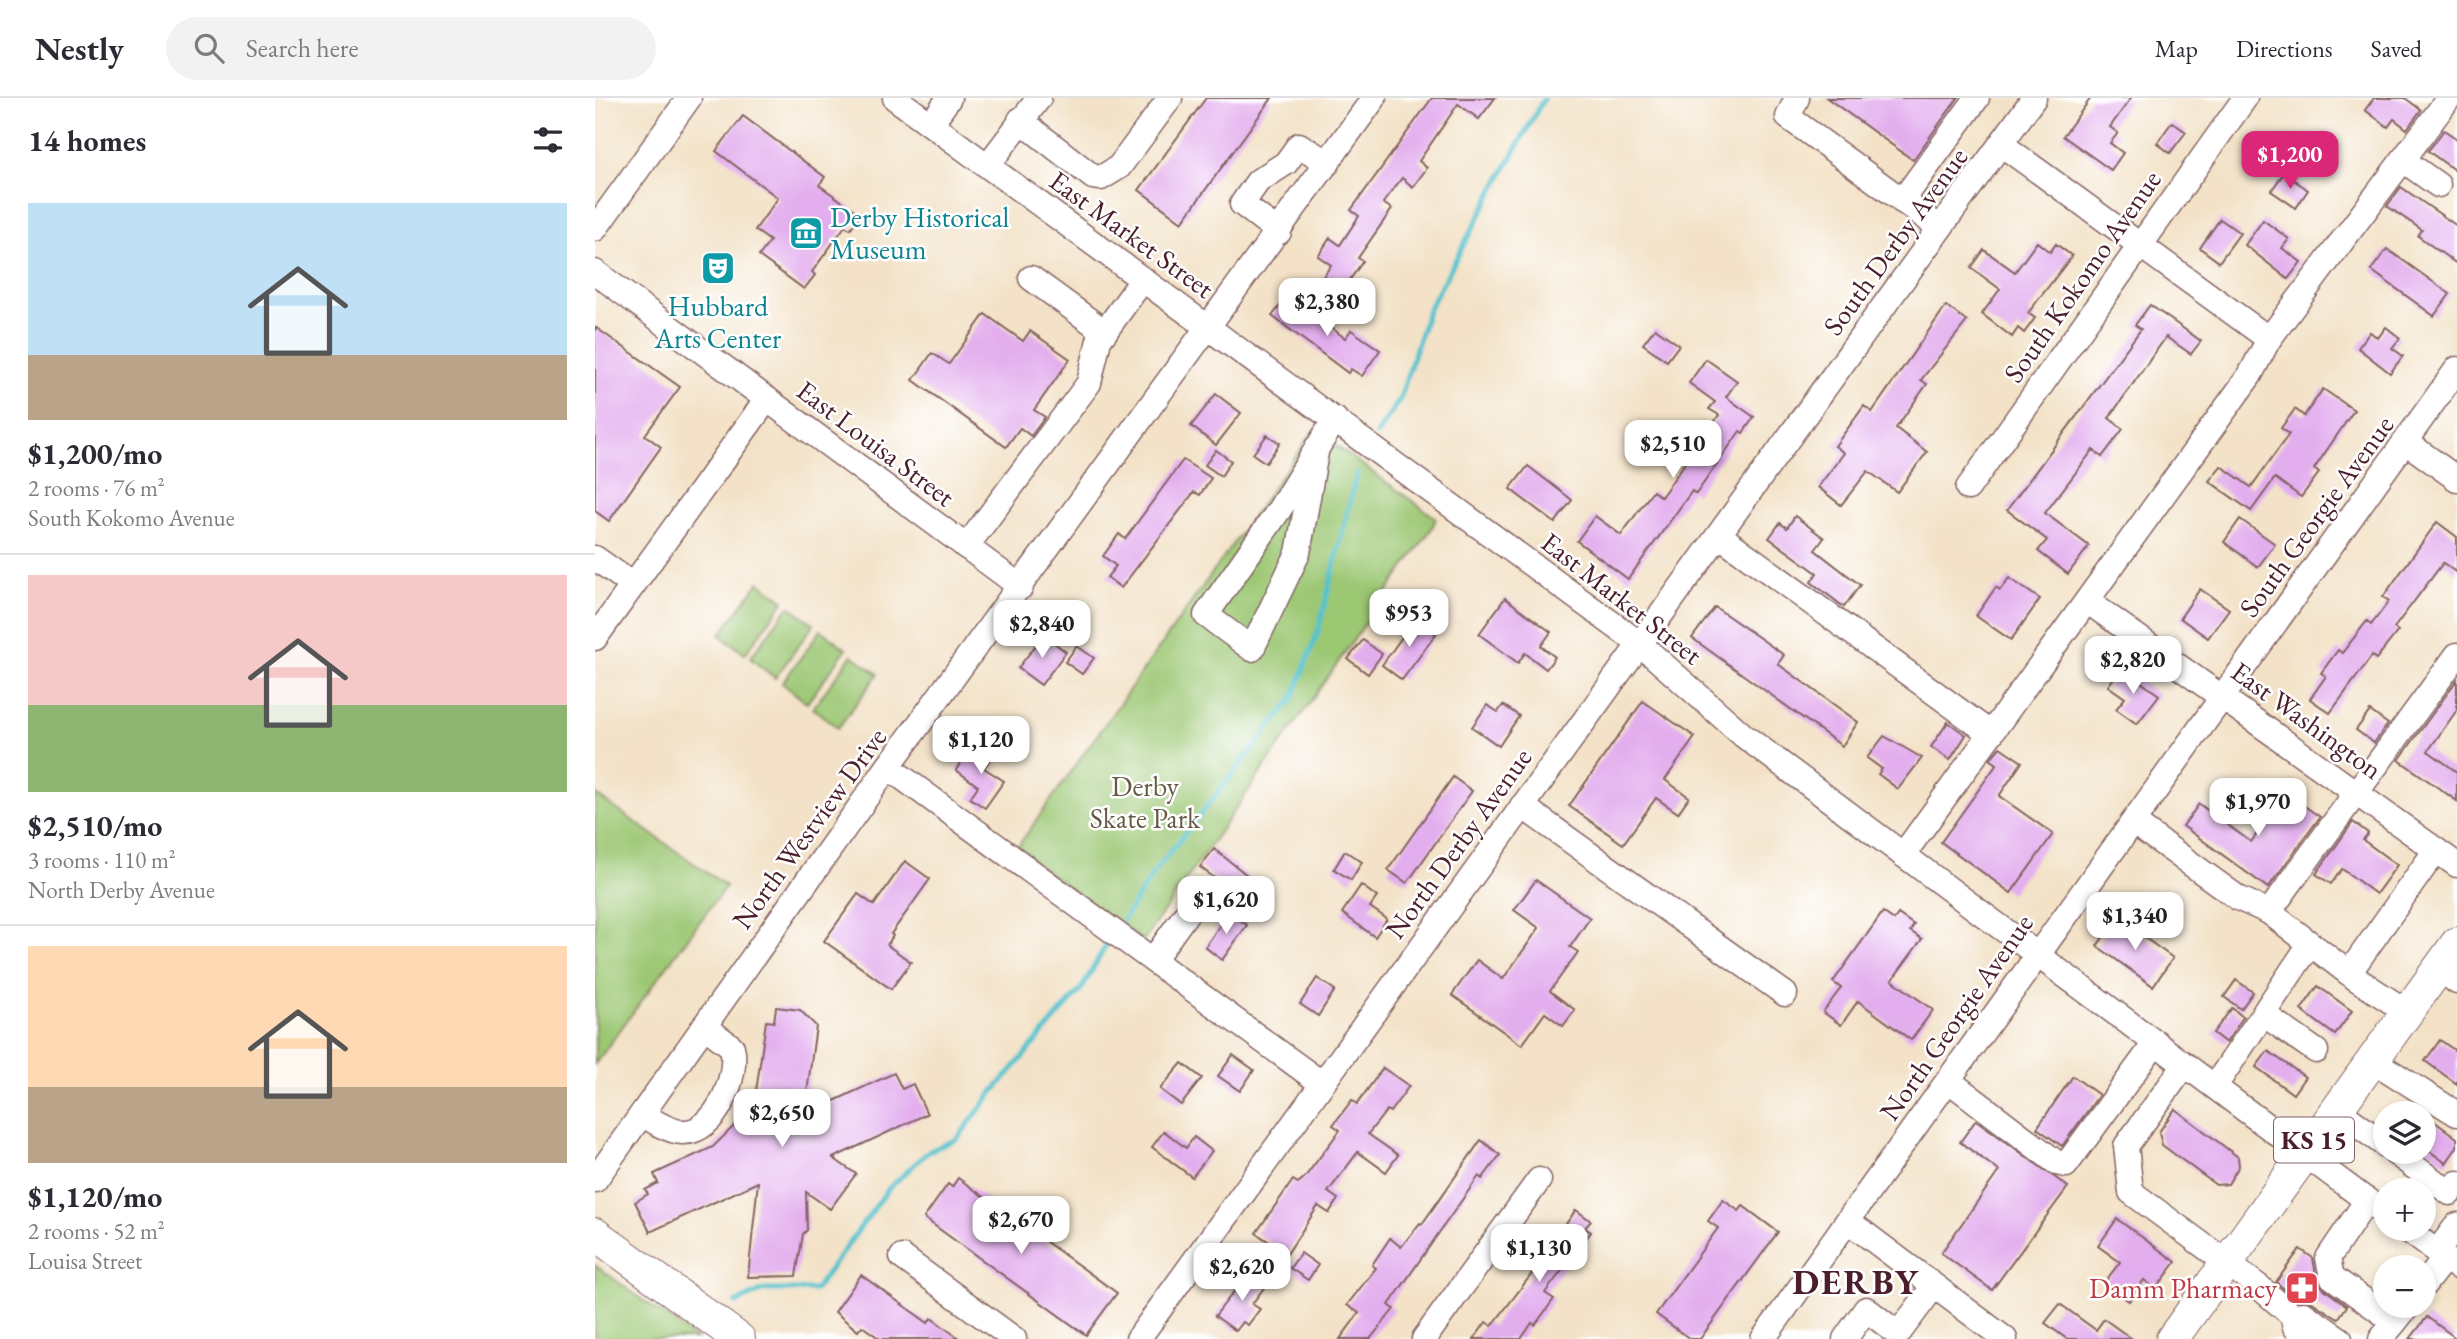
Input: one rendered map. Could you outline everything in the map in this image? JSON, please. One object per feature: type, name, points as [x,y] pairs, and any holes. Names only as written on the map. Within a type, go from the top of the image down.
[{"type":"main road","name":"KS 15","points":[[2172,1339],[2407,1012],[2448,975],[2457,943]]},
{"type":"main road","points":[[595,1234],[739,1339]]},
{"type":"street","points":[[595,229],[688,98]]},
{"type":"street","name":"East Market Street","points":[[895,98],[1640,644],[1744,736],[2373,1205]]},
{"type":"street","points":[[931,124],[949,98]]},
{"type":"street","points":[[988,165],[1039,98]]},
{"type":"street","points":[[1020,120],[1093,177],[1101,178],[1119,167],[1170,98]]},
{"type":"street","name":"North Westview Drive","points":[[595,1180],[888,767],[1374,98]]},
{"type":"street","points":[[1797,98],[1788,117],[1940,228]]},
{"type":"street","points":[[1902,201],[1977,98]]},
{"type":"street","name":"South Derby Avenue","points":[[1828,384],[2034,98]]},
{"type":"street","name":"South Kokomo Avenue","points":[[1968,488],[2245,98]]},
{"type":"street","points":[[1903,855],[2250,376],[2269,339],[2449,98]]},
{"type":"street","points":[[2001,144],[2269,339]]},
{"type":"street","points":[[1279,232],[1242,204],[1258,181],[1286,163],[1299,145],[1328,163]]},
{"type":"street","points":[[2403,160],[2438,185]]},
{"type":"street","name":"East Louisa Street","points":[[595,272],[1021,587]]},
{"type":"street","points":[[1031,278],[1105,332]]},
{"type":"street","points":[[966,547],[1089,383],[1099,340],[1143,279]]},
{"type":"street","name":"South Georgie Avenue","points":[[2224,696],[2457,369]]},
{"type":"street","name":"North Derby Avenue","points":[[1138,1339],[1828,384]]},
{"type":"street","points":[[595,639],[767,399]]},
{"type":"street","points":[[1317,447],[1298,553],[1252,649],[1206,615],[1279,510],[1317,447],[1335,419]]},
{"type":"street","points":[[2406,442],[2457,479]]},
{"type":"street","points":[[1719,535],[1991,734]]},
{"type":"street","points":[[595,558],[633,585]]},
{"type":"street","name":"East Washington","points":[[2087,601],[2224,696],[2457,865]]},
{"type":"street","points":[[2269,912],[2457,655]]},
{"type":"street","name":"North Georgie Avenue","points":[[1763,1339],[2224,696]]},
{"type":"street","points":[[888,767],[1321,1083]]},
{"type":"street","points":[[1522,806],[1785,994]]},
{"type":"street","points":[[2133,822],[2238,898],[2269,912],[2349,973],[2407,1012]]},
{"type":"street","points":[[2349,973],[2436,849]]},
{"type":"street","points":[[1153,960],[1194,902]]},
{"type":"street","points":[[2215,1087],[2310,944]]},
{"type":"street","points":[[2263,1014],[2316,1051]]},
{"type":"street","points":[[642,1114],[681,1132],[697,1127],[719,1107],[725,1097],[736,1060],[732,1047],[704,1026]]},
{"type":"street","points":[[1948,1080],[2057,1163],[2066,1165],[2156,1042]]},
{"type":"street","points":[[2372,1060],[2457,1114]]},
{"type":"street","points":[[2185,1065],[2126,1146],[2131,1192],[2292,1315],[2295,1327],[2309,1339]]},
{"type":"street","points":[[2336,1109],[2373,1136]]},
{"type":"street","points":[[2410,1164],[2450,1193],[2457,1184]]},
{"type":"street","points":[[1425,1339],[1539,1180]]},
{"type":"street","points":[[2373,1210],[2328,1258],[2332,1277],[2394,1322]]},
{"type":"street","points":[[1848,1221],[1999,1337]]},
{"type":"street","points":[[2422,1241],[2446,1259],[2457,1225]]},
{"type":"street","points":[[902,1257],[1014,1339]]},
{"type":"street","points":[[1845,1339],[1866,1309],[1898,1334],[1934,1286]]},
{"type":"street","points":[[2292,1315],[2304,1314],[2340,1339]]},
{"type":"green space","name":"Derby Skate Park","points":[[1314,430],[1436,518],[1432,528],[1143,941],[1016,849]]},
{"type":"green space","points":[[759,582],[784,601],[745,654],[720,635]]},
{"type":"green space","points":[[789,606],[814,624],[775,678],[750,658]]},
{"type":"green space","points":[[821,630],[846,649],[807,703],[782,683]]},
{"type":"green space","points":[[852,655],[878,674],[838,728],[813,708]]},
{"type":"green space","points":[[595,794],[726,886],[595,1064]]},
{"type":"green space","points":[[595,1265],[696,1339],[595,1339]]},
{"type":"building","points":[[1206,98],[1272,98],[1182,222],[1139,190]]},
{"type":"building","points":[[1432,98],[1495,98],[1479,119],[1458,104],[1419,161],[1427,168],[1413,187],[1402,178],[1383,203],[1392,209],[1358,258],[1363,261],[1342,291],[1323,277],[1331,265],[1318,256],[1330,238],[1340,245],[1359,216],[1351,210]]},
{"type":"building","points":[[1827,98],[1958,98],[1913,160]]},
{"type":"building","points":[[2091,98],[2131,98],[2110,127],[2118,133],[2110,143],[2123,153],[2111,170],[2063,136]]},
{"type":"building","points":[[2374,98],[2405,98],[2421,110],[2407,129],[2394,119],[2388,127],[2365,110]]},
{"type":"building","points":[[743,116],[825,177],[819,185],[861,215],[850,229],[845,226],[812,272],[815,275],[804,289],[759,256],[770,241],[755,230],[778,198],[716,151]]},
{"type":"building","points":[[2172,122],[2186,132],[2170,153],[2157,143]]},
{"type":"building","points":[[2444,130],[2457,139],[2457,172],[2428,151]]},
{"type":"building","points":[[2284,173],[2308,190],[2296,208],[2271,191]]},
{"type":"building","points":[[2401,187],[2457,226],[2457,264],[2418,236],[2422,230],[2387,206]]},
{"type":"building","points":[[2220,219],[2240,233],[2219,262],[2200,248]]},
{"type":"building","points":[[2263,220],[2289,239],[2282,248],[2301,262],[2288,279],[2245,245]]},
{"type":"building","points":[[2037,242],[2050,252],[2056,244],[2072,256],[2028,313],[2035,318],[2024,333],[2018,328],[2012,337],[1982,314],[2000,289],[1971,268],[1984,250],[2015,272]]},
{"type":"building","points":[[2387,249],[2450,294],[2434,316],[2371,270]]},
{"type":"building","points":[[1288,296],[1345,338],[1351,330],[1380,350],[1362,376],[1351,369],[1348,373],[1272,316]]},
{"type":"building","points":[[2150,305],[2201,341],[2191,354],[2166,337],[2109,418],[2123,429],[2102,457],[2093,450],[2045,513],[2089,546],[2068,574],[2038,551],[2047,540],[2007,510],[2141,329],[2135,325]]},
{"type":"building","points":[[1946,306],[1967,321],[1921,380],[1927,384],[1896,428],[1927,452],[1897,492],[1868,471],[1841,505],[1818,487],[1844,453],[1835,446],[1864,406],[1872,412]]},
{"type":"building","points":[[985,314],[1023,341],[1030,331],[1070,359],[1034,410],[1045,417],[1031,436],[1020,428],[1006,447],[913,380],[932,353],[949,364]]},
{"type":"building","points":[[595,327],[680,387],[645,435],[661,447],[609,521],[595,511]]},
{"type":"building","points":[[2386,327],[2400,338],[2392,348],[2403,356],[2390,373],[2358,348],[2370,332],[2378,338]]},
{"type":"building","points":[[1655,328],[1679,345],[1667,361],[1643,344]]},
{"type":"building","points":[[1706,359],[1737,381],[1726,397],[1754,417],[1743,433],[1740,431],[1696,494],[1692,491],[1628,579],[1577,541],[1595,516],[1621,535],[1653,491],[1661,497],[1719,415],[1709,409],[1715,402],[1689,383]]},
{"type":"building","points":[[2323,389],[2354,410],[2314,469],[2319,473],[2301,497],[2275,478],[2251,511],[2209,481],[2221,466],[2251,487],[2289,434],[2281,428],[2295,409],[2304,416]]},
{"type":"building","points":[[1216,394],[1241,413],[1216,445],[1191,426]]},
{"type":"building","points":[[1267,435],[1280,443],[1266,463],[1253,454]]},
{"type":"building","points":[[1216,450],[1231,461],[1221,476],[1205,465]]},
{"type":"building","points":[[1183,460],[1211,478],[1200,495],[1194,492],[1121,588],[1107,577],[1116,566],[1103,556],[1119,534],[1125,539]]},
{"type":"building","points":[[1528,466],[1572,500],[1555,523],[1510,489]]},
{"type":"building","points":[[1795,516],[1824,538],[1815,550],[1860,585],[1844,607],[1811,582],[1817,573],[1769,538],[1780,523],[1787,528]]},
{"type":"building","points":[[2240,519],[2275,544],[2258,567],[2224,542]]},
{"type":"building","points":[[2437,522],[2457,537],[2457,573],[2443,563],[2394,628],[2398,631],[2376,659],[2372,656],[2330,713],[2310,699],[2326,676],[2321,673],[2338,650],[2342,653],[2367,621],[2371,625],[2389,601],[2383,597]]},
{"type":"building","points":[[2009,578],[2040,599],[2011,640],[1976,616],[1996,587],[2000,590]]},
{"type":"building","points":[[2200,589],[2229,609],[2208,638],[2180,618]]},
{"type":"building","points":[[1505,598],[1551,632],[1541,646],[1555,657],[1546,669],[1525,653],[1518,663],[1479,634]]},
{"type":"building","points":[[1715,607],[1784,655],[1778,664],[1858,722],[1842,746],[1692,638]]},
{"type":"building","points":[[1415,619],[1436,634],[1402,680],[1382,665]]},
{"type":"building","points":[[1044,635],[1066,652],[1041,685],[1018,668]]},
{"type":"building","points":[[1363,640],[1382,654],[1368,674],[1348,659]]},
{"type":"building","points":[[1077,646],[1094,658],[1082,674],[1065,662]]},
{"type":"building","points":[[2121,668],[2159,695],[2137,724],[2116,709],[2125,698],[2108,686]]},
{"type":"building","points":[[2457,680],[2457,710],[2428,751],[2457,772],[2457,801],[2399,760]]},
{"type":"building","points":[[1643,701],[1695,737],[1665,780],[1689,797],[1678,813],[1656,798],[1623,844],[1569,806]]},
{"type":"building","points":[[1487,705],[1498,712],[1503,705],[1519,716],[1499,746],[1472,727]]},
{"type":"building","points":[[2370,711],[2388,724],[2374,743],[2356,730]]},
{"type":"building","points":[[1948,722],[1966,735],[1950,760],[1931,747]]},
{"type":"building","points":[[1884,736],[1922,758],[1898,789],[1878,774],[1882,769],[1867,758]]},
{"type":"building","points":[[979,745],[993,755],[984,768],[1004,781],[985,808],[970,798],[978,786],[956,770],[965,756],[969,759]]},
{"type":"building","points":[[2000,747],[2022,762],[1999,796],[2053,834],[2011,893],[1941,842],[1997,764],[1990,759]]},
{"type":"building","points":[[1453,777],[1472,791],[1407,883],[1388,870]]},
{"type":"building","points":[[2286,793],[2320,817],[2268,888],[2183,826],[2199,804],[2251,842]]},
{"type":"building","points":[[2353,822],[2368,833],[2363,840],[2397,865],[2376,894],[2342,869],[2331,884],[2316,874]]},
{"type":"building","points":[[1214,849],[1247,875],[1234,893],[1200,867]]},
{"type":"building","points":[[1345,851],[1362,862],[1351,880],[1334,869]]},
{"type":"building","points":[[905,861],[930,879],[891,934],[893,936],[887,945],[911,962],[891,989],[824,941],[858,894],[874,905]]},
{"type":"building","points":[[1536,880],[1590,918],[1570,947],[1578,952],[1550,991],[1575,1010],[1563,1026],[1545,1013],[1522,1045],[1452,995],[1477,960],[1503,979],[1539,928],[1514,910]]},
{"type":"building","points":[[1361,885],[1377,897],[1370,907],[1387,919],[1375,937],[1342,913]]},
{"type":"building","points":[[1229,912],[1247,925],[1222,960],[1205,947]]},
{"type":"building","points":[[1883,912],[1894,920],[1898,914],[1914,925],[1910,931],[1922,939],[1892,980],[1933,1010],[1911,1040],[1858,1001],[1841,1025],[1823,1012],[1841,988],[1833,982]]},
{"type":"building","points":[[2117,918],[2173,958],[2153,986],[2097,946]]},
{"type":"building","points":[[1317,978],[1335,990],[1318,1016],[1300,1004]]},
{"type":"building","points":[[2236,980],[2253,992],[2241,1009],[2224,997]]},
{"type":"building","points":[[2318,986],[2352,1011],[2335,1035],[2301,1010]]},
{"type":"building","points":[[776,1007],[800,1010],[816,1026],[804,1115],[894,1073],[902,1089],[913,1084],[927,1114],[833,1158],[856,1174],[830,1209],[806,1192],[807,1230],[803,1234],[796,1276],[748,1277],[758,1182],[650,1232],[635,1202],[648,1194],[645,1190],[658,1183],[654,1174],[713,1147],[754,1106],[766,1021],[774,1022]]},
{"type":"building","points":[[2232,1008],[2243,1017],[2226,1043],[2213,1033]]},
{"type":"building","points":[[2440,1040],[2457,1052],[2457,1084],[2425,1061]]},
{"type":"building","points":[[2268,1051],[2305,1077],[2293,1094],[2256,1067]]},
{"type":"building","points":[[1233,1055],[1254,1070],[1240,1091],[1218,1076]]},
{"type":"building","points":[[1182,1063],[1202,1078],[1181,1105],[1160,1089]]},
{"type":"building","points":[[1383,1068],[1409,1086],[1390,1112],[1387,1110],[1368,1134],[1398,1155],[1386,1172],[1358,1152],[1328,1192],[1338,1199],[1329,1213],[1318,1206],[1287,1254],[1256,1233],[1293,1180],[1298,1183],[1305,1177],[1340,1130],[1333,1125],[1352,1100],[1357,1104]]},
{"type":"building","points":[[2073,1076],[2099,1095],[2062,1146],[2037,1128]]},
{"type":"building","points":[[2175,1109],[2238,1157],[2239,1166],[2228,1184],[2216,1185],[2162,1145],[2159,1132]]},
{"type":"building","points":[[1976,1120],[2068,1187],[1992,1290],[1941,1253],[1999,1171],[1960,1142]]},
{"type":"building","points":[[2436,1123],[2457,1138],[2457,1147],[2446,1163],[2436,1156]]},
{"type":"building","points":[[1164,1131],[1186,1148],[1194,1137],[1212,1151],[1192,1177],[1152,1147]]},
{"type":"building","points":[[1481,1140],[1500,1155],[1482,1179],[1479,1176],[1389,1305],[1394,1309],[1370,1339],[1340,1339],[1359,1313],[1347,1305],[1376,1268],[1372,1265],[1390,1238],[1401,1247],[1420,1223],[1422,1224]]},
{"type":"building","points":[[958,1178],[1117,1293],[1086,1335],[924,1218],[948,1184],[952,1187]]},
{"type":"building","points":[[1723,1200],[1739,1211],[1743,1206],[1778,1232],[1700,1339],[1690,1339],[1656,1314],[1718,1228],[1708,1221]]},
{"type":"building","points":[[1576,1210],[1591,1221],[1585,1228],[1591,1232],[1545,1293],[1554,1299],[1535,1325],[1532,1323],[1521,1339],[1474,1339],[1486,1322],[1492,1326],[1534,1271],[1530,1268],[1540,1254],[1543,1256]]},
{"type":"building","points":[[2117,1219],[2176,1262],[2156,1289],[2144,1280],[2129,1301],[2104,1283],[2120,1262],[2098,1246]]},
{"type":"building","points":[[2300,1249],[2313,1258],[2317,1280],[2323,1288],[2347,1306],[2338,1319],[2312,1302],[2297,1300],[2276,1282]]},
{"type":"building","points":[[1301,1253],[1318,1265],[1308,1280],[1290,1268]]},
{"type":"building","points":[[1249,1272],[1266,1285],[1252,1304],[1260,1309],[1248,1325],[1243,1322],[1236,1331],[1215,1316]]},
{"type":"building","points":[[861,1275],[928,1323],[931,1318],[960,1339],[880,1339],[862,1326],[858,1331],[835,1312]]},
{"type":"building","points":[[2060,1304],[2096,1330],[2104,1319],[2132,1339],[2067,1339],[2045,1323]]},
{"type":"building","points":[[2428,1318],[2457,1339],[2410,1339]]},
{"type":"waterway","points":[[1377,434],[1400,399],[1428,310],[1544,98]]},
{"type":"waterway","points":[[1123,920],[1155,871],[1292,700],[1318,632],[1357,473]]},
{"type":"waterway","points":[[736,1303],[764,1290],[815,1290],[889,1188],[929,1151],[957,1139],[993,1092],[1082,988],[1109,940]]},
{"type":"place","name":"Derby Historical Museum","points":[[806,233]]},
{"type":"place","name":"Hubbard Arts Center","points":[[718,268]]},
{"type":"place","name":"Damm Pharmacy","points":[[2302,1288]]},
{"type":"district","name":"DERBY","points":[[1856,1282]]}]
